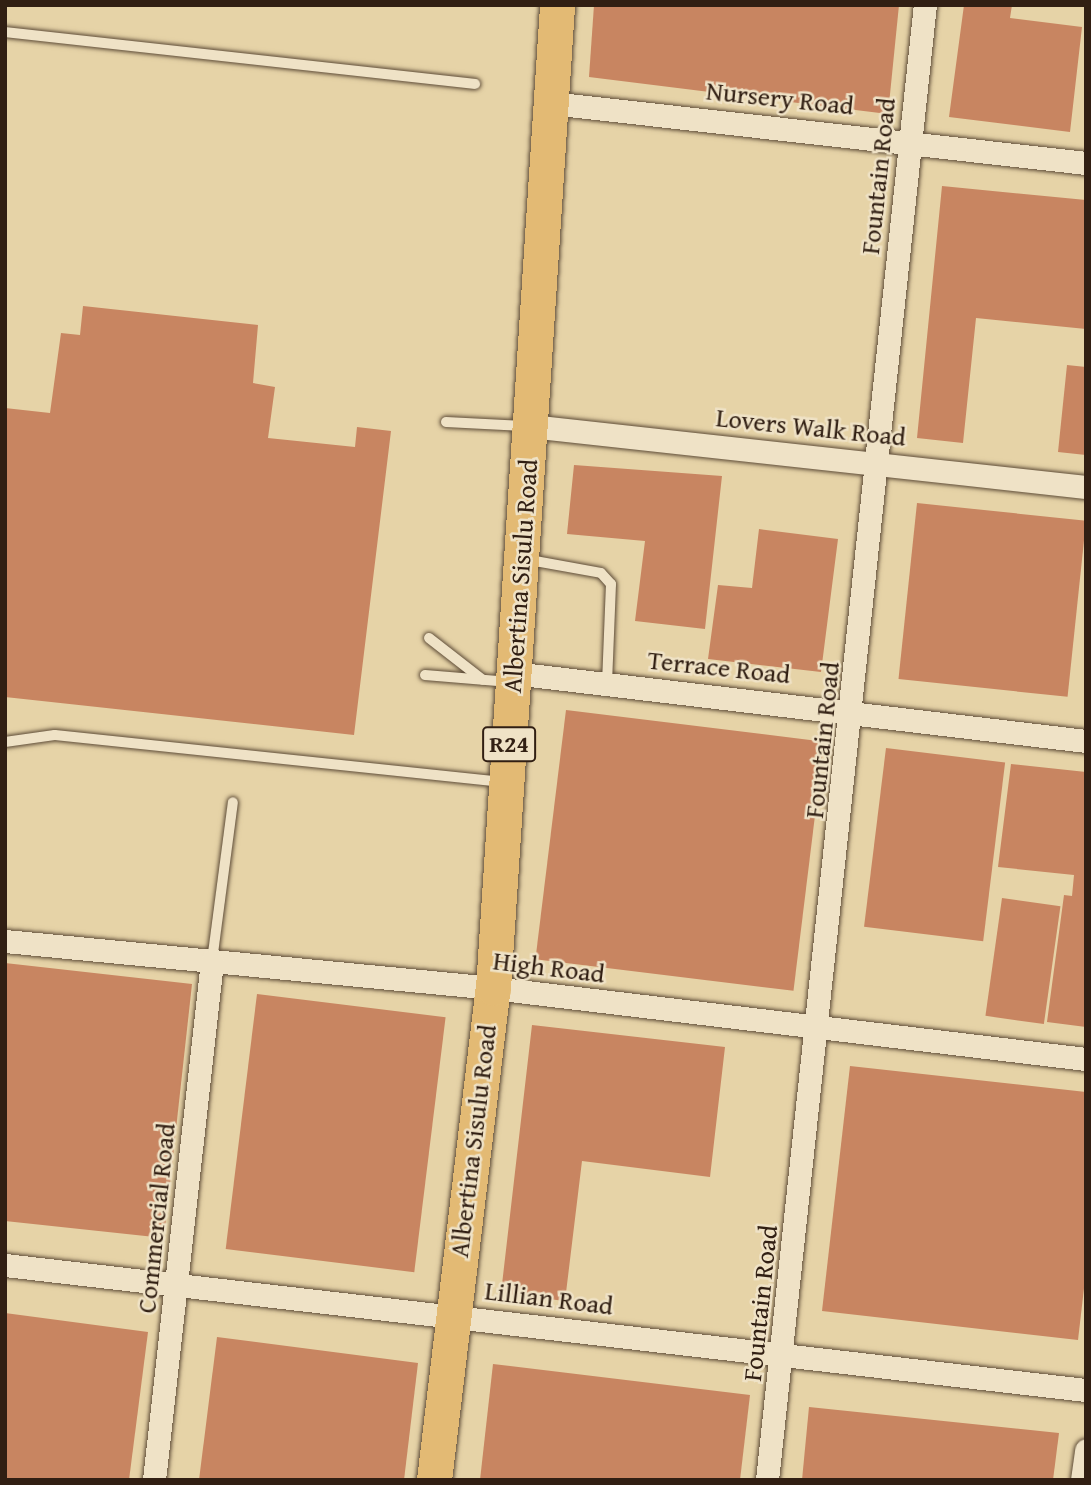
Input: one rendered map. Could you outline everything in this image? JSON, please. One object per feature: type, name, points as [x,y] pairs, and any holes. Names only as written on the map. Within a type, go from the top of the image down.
[{"type":"main road","name":"Albertina Sisulu Road","points":[[434,1480],[493,988],[506,782],[503,678],[521,559],[558,5]]},
{"type":"street","name":"Fountain Road","points":[[767,1480],[854,710],[925,5]]},
{"type":"street","name":"Nursery Road","points":[[551,103],[910,139],[1086,163]]},
{"type":"street","name":"Lovers Walk Road","points":[[530,426],[878,461],[1086,487]]},
{"type":"street","name":"Terrace Road","points":[[503,678],[607,683],[854,710],[1086,741]]},
{"type":"street","name":"High Road","points":[[5,941],[493,988],[1086,1059]]},
{"type":"street","name":"Commercial Road","points":[[154,1480],[212,961]]},
{"type":"street","name":"Lillian Road","points":[[5,1265],[452,1314],[1086,1390]]},
{"type":"street","points":[[1082,1480],[1086,1451]]},
{"type":"lane","points":[[5,32],[475,84]]},
{"type":"lane","points":[[446,422],[530,426]]},
{"type":"lane","points":[[521,559],[601,573],[611,584],[607,683]]},
{"type":"lane","points":[[429,638],[503,678]]},
{"type":"lane","points":[[425,674],[503,678]]},
{"type":"lane","points":[[5,743],[55,735],[506,782]]},
{"type":"lane","points":[[212,961],[233,802]]},
{"type":"building","points":[[594,5],[899,5],[888,114],[589,77]]},
{"type":"building","points":[[964,5],[1012,5],[1010,18],[1082,27],[1070,132],[949,117]]},
{"type":"building","points":[[942,186],[1086,200],[1086,329],[976,318],[963,443],[917,438]]},
{"type":"building","points":[[83,306],[258,325],[253,383],[275,387],[268,438],[355,447],[357,427],[391,431],[354,735],[5,697],[5,408],[50,413],[61,333],[80,335]]},
{"type":"building","points":[[1067,365],[1086,367],[1086,455],[1058,452]]},
{"type":"building","points":[[574,465],[722,476],[705,629],[635,621],[645,541],[567,534]]},
{"type":"building","points":[[917,503],[1086,521],[1068,697],[898,679]]},
{"type":"building","points":[[759,529],[838,539],[821,672],[708,659],[718,585],[752,588]]},
{"type":"building","points":[[566,710],[824,742],[793,991],[535,959]]},
{"type":"building","points":[[886,748],[1005,763],[983,941],[864,927]]},
{"type":"building","points":[[1011,764],[1086,772],[1086,1027],[1047,1022],[1064,895],[1072,896],[1074,875],[998,867]]},
{"type":"building","points":[[1002,898],[1060,906],[1044,1024],[985,1016]]},
{"type":"building","points":[[5,963],[192,984],[164,1238],[5,1221]]},
{"type":"building","points":[[257,994],[446,1017],[414,1272],[226,1249]]},
{"type":"building","points":[[532,1025],[725,1047],[710,1177],[582,1161],[565,1301],[501,1293]]},
{"type":"building","points":[[850,1066],[1086,1092],[1086,1271],[1078,1340],[822,1311]]},
{"type":"building","points":[[5,1313],[148,1332],[129,1480],[5,1480]]},
{"type":"building","points":[[217,1337],[418,1363],[404,1480],[199,1480]]},
{"type":"building","points":[[493,1364],[750,1395],[740,1480],[480,1480]]},
{"type":"building","points":[[809,1407],[1059,1433],[1053,1480],[802,1480]]}]
